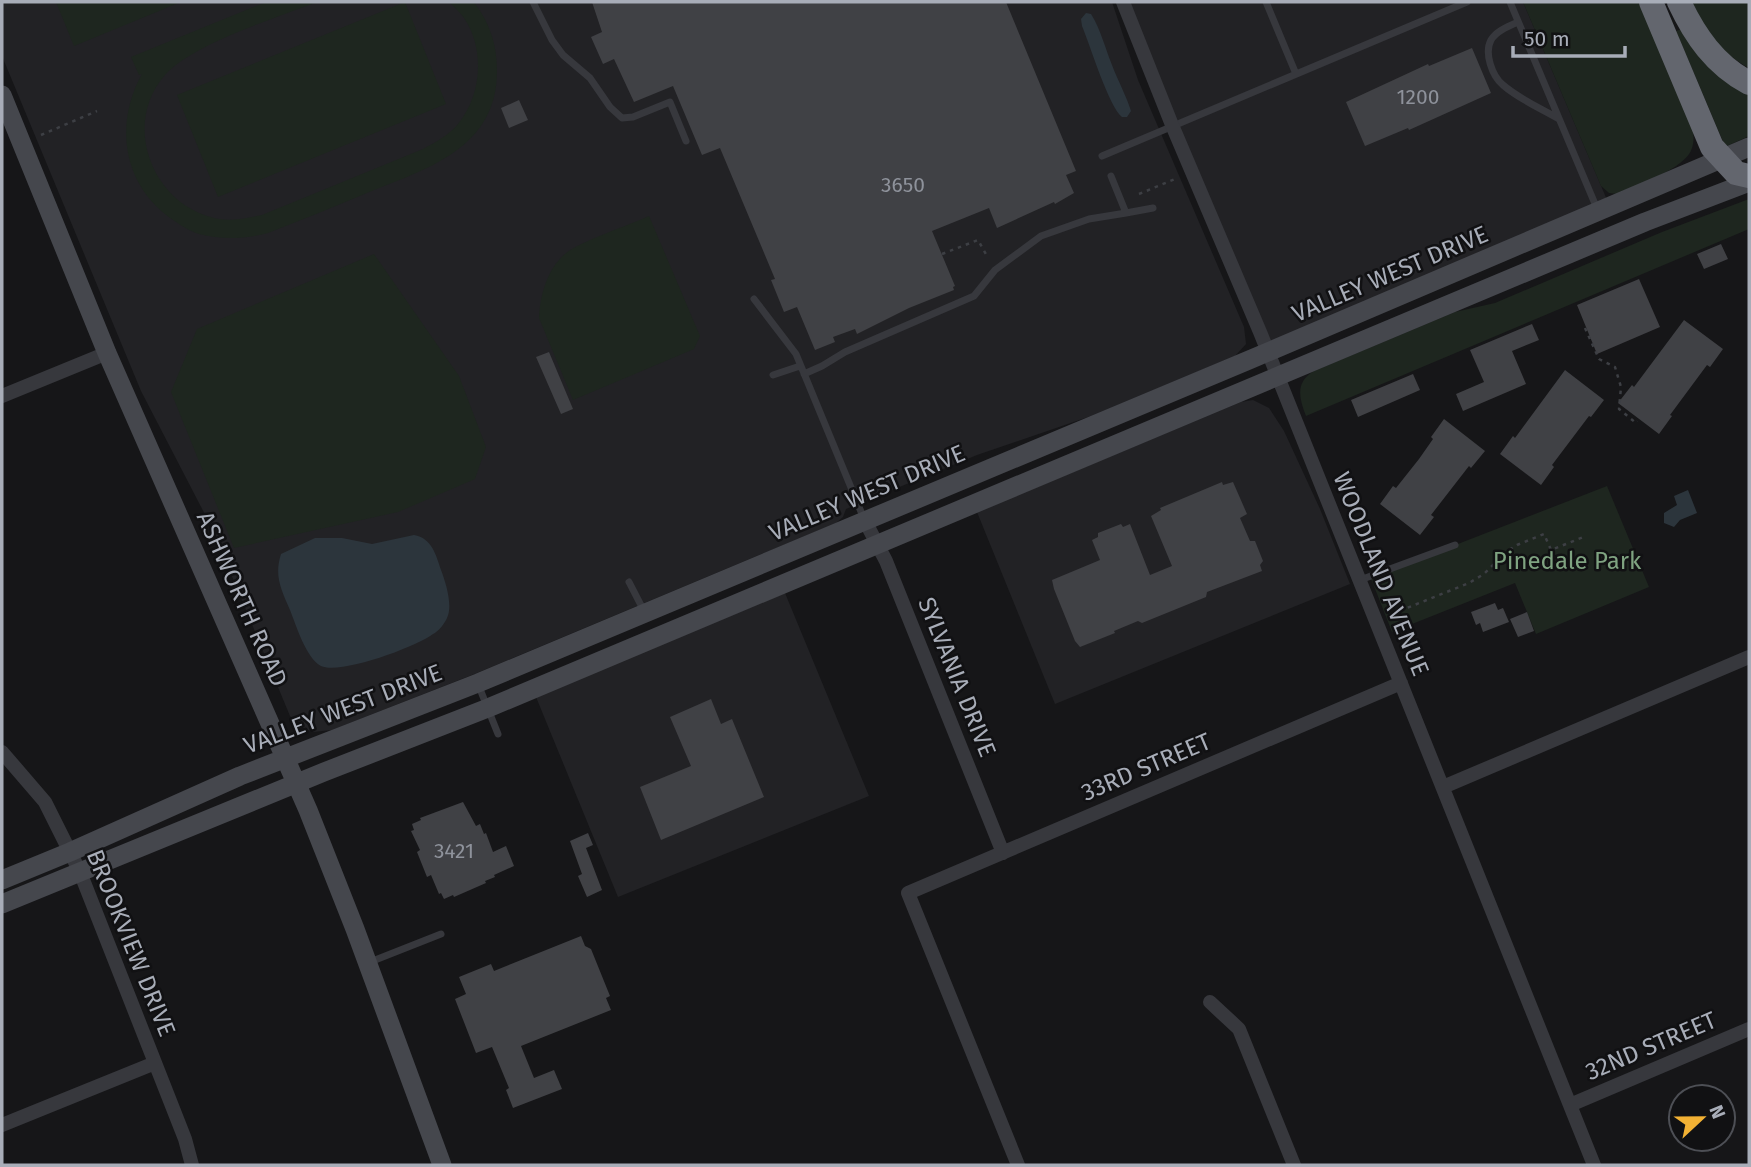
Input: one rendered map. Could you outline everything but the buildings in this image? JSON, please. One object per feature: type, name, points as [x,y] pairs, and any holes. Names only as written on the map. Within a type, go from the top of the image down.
[{"type":"highway","points":[[1651,2],[1712,147],[1736,173],[1749,176]]},
{"type":"highway","points":[[1679,2],[1696,35],[1713,57],[1749,83]]},
{"type":"main road","name":"ASHWORTH ROAD","points":[[2,95],[107,353],[296,783],[442,1165]]},
{"type":"main road","name":"VALLEY WEST DRIVE","points":[[2,880],[285,758],[478,683],[1749,147]]},
{"type":"main road","name":"VALLEY WEST DRIVE","points":[[2,904],[296,783],[488,708],[1645,222],[1749,182]]},
{"type":"street","name":"WOODLAND AVENUE","points":[[1123,2],[1268,352],[1594,1165]]},
{"type":"street","points":[[2,396],[107,353]]},
{"type":"street","name":"SYLVANIA DRIVE","points":[[865,520],[879,545],[1003,853]]},
{"type":"street","points":[[1443,787],[1749,657]]},
{"type":"street","name":"33RD STREET","points":[[1018,1165],[908,893],[1401,683]]},
{"type":"street","name":"BROOKVIEW DRIVE","points":[[2,752],[45,802],[80,872],[185,1139],[192,1165]]},
{"type":"street","points":[[1210,1002],[1240,1029],[1294,1165]]},
{"type":"street","name":"32ND STREET","points":[[1570,1105],[1749,1029]]},
{"type":"street","points":[[2,1125],[155,1063]]},
{"type":"lane","points":[[533,2],[552,40],[600,90],[610,107],[622,118],[633,117],[670,102],[686,141]]},
{"type":"lane","points":[[1266,2],[1296,74]]},
{"type":"lane","points":[[1102,156],[1467,2]]},
{"type":"lane","points":[[1510,2],[1599,212]]},
{"type":"lane","points":[[1518,22],[1490,40],[1489,59],[1493,72],[1507,89],[1559,119]]},
{"type":"lane","points":[[1111,176],[1126,213]]},
{"type":"lane","points":[[804,374],[845,352],[974,296],[995,270],[1041,236],[1089,219],[1153,208]]},
{"type":"lane","points":[[754,299],[784,337],[800,366],[865,520]]},
{"type":"lane","points":[[773,374],[800,366]]},
{"type":"lane","points":[[1360,580],[1455,545]]},
{"type":"lane","points":[[629,582],[645,613]]},
{"type":"lane","points":[[478,683],[498,734]]},
{"type":"lane","points":[[367,964],[441,934]]},
{"type":"path","points":[[41,135],[97,111]]},
{"type":"path","points":[[1139,194],[1175,179]]},
{"type":"path","points":[[942,254],[978,240],[987,256]]},
{"type":"path","points":[[1585,328],[1599,359],[1615,367],[1621,387],[1619,408],[1636,423],[1637,421]]},
{"type":"path","points":[[1392,614],[1469,583],[1485,573],[1506,552],[1526,541],[1544,534],[1551,550],[1586,536]]},
{"type":"shaded area","points":[[2,2],[1112,2],[1138,80],[1244,327],[1246,344],[1235,356],[1091,416],[977,455],[846,509],[843,517],[836,523],[472,675],[332,730],[313,732],[300,727],[290,716],[212,528],[141,391],[2,56]]},
{"type":"shaded area","points":[[1123,2],[1523,2],[1610,207],[1268,352]]},
{"type":"shaded area","points":[[1086,13],[1091,14],[1098,26],[1127,99],[1131,111],[1127,117],[1122,117],[1117,111],[1100,75],[1082,26],[1081,19]]},
{"type":"shaded area","points":[[1253,400],[1269,408],[1284,431],[1320,509],[1350,584],[1055,704],[977,512],[1241,402]]},
{"type":"shaded area","points":[[1688,490],[1697,513],[1680,520],[1674,527],[1664,523],[1664,513],[1677,505],[1674,496]]},
{"type":"shaded area","points":[[414,535],[429,543],[445,581],[449,613],[443,625],[424,639],[378,658],[344,667],[321,666],[306,649],[281,589],[278,569],[281,554],[315,538],[342,538],[372,544]]},
{"type":"shaded area","points":[[785,593],[869,796],[618,897],[536,697]]},
{"type":"green space","points":[[56,2],[181,2],[74,46]]},
{"type":"green space","points":[[266,2],[317,2],[236,33],[195,53],[165,75],[152,95],[146,116],[145,139],[150,160],[160,180],[174,197],[193,210],[226,220],[262,215],[423,149],[451,132],[472,100],[478,58],[471,30],[449,2],[474,2],[492,35],[497,71],[494,98],[485,120],[471,138],[434,164],[268,233],[225,238],[199,234],[188,229],[154,204],[133,171],[126,133],[133,93],[142,74],[139,75],[131,57]]},
{"type":"green space","points":[[405,2],[446,104],[218,197],[177,95]]},
{"type":"green space","points":[[1523,2],[1642,2],[1691,120],[1693,141],[1688,156],[1671,169],[1617,194],[1609,193],[1601,186]]},
{"type":"green space","points":[[1690,2],[1749,2],[1749,68],[1714,40]]},
{"type":"green space","points":[[1684,28],[1749,91],[1749,136],[1727,146],[1724,144],[1676,31]]},
{"type":"green space","points":[[1749,199],[1749,229],[1306,416],[1301,385],[1314,371],[1455,312],[1495,303],[1662,232]]},
{"type":"green space","points":[[649,216],[700,336],[694,349],[573,400],[539,318],[546,283],[553,267],[572,249]]},
{"type":"green space","points":[[374,254],[459,376],[486,447],[475,479],[398,512],[234,548],[171,392],[197,329]]},
{"type":"green space","name":"Pinedale Park","points":[[1607,486],[1649,587],[1536,634],[1515,583],[1392,632],[1370,576]]}]
